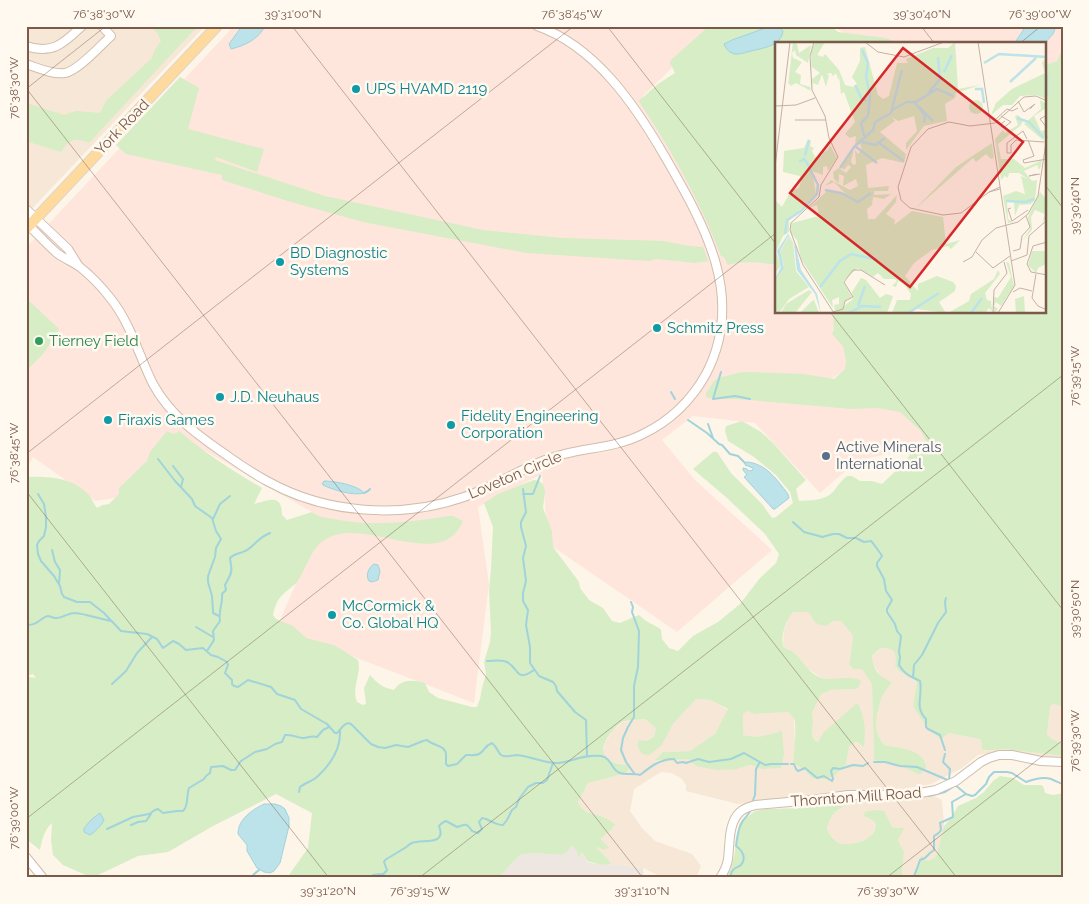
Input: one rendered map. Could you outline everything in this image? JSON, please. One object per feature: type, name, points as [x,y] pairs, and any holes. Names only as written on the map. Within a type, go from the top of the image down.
[{"type":"main road","name":"York Road","points":[[29,224],[217,26]]},
{"type":"street","points":[[26,46],[41,49],[58,46],[64,43],[82,26]]},
{"type":"street","points":[[26,64],[59,73],[71,71],[78,67],[111,36],[102,26]]},
{"type":"street","name":"Loveton Circle","points":[[26,209],[29,224],[57,253],[79,266],[106,292],[116,305],[154,384],[167,406],[178,419],[199,436],[256,475],[288,491],[344,508],[408,510],[467,496],[549,458],[618,444],[632,439],[666,421],[685,403],[702,382],[720,337],[722,290],[706,236],[693,207],[634,108],[603,72],[582,52],[557,34],[538,26]]},
{"type":"street","name":"Thornton Mill Road","points":[[720,878],[725,870],[728,859],[735,818],[740,812],[755,805],[848,795],[900,796],[936,790],[956,781],[981,762],[999,755],[1063,762]]},
{"type":"street","points":[[26,858],[44,878]]},
{"type":"shaded area","points":[[26,26],[205,26],[26,215]]},
{"type":"shaded area","points":[[234,26],[715,26],[643,96],[730,240],[775,252],[775,314],[838,314],[850,367],[831,379],[924,394],[928,444],[857,461],[820,493],[755,423],[693,416],[662,440],[695,480],[772,550],[677,632],[549,544],[542,474],[478,507],[489,584],[474,703],[305,638],[280,620],[324,519],[174,433],[121,497],[95,501],[33,457],[26,469],[26,248]]},
{"type":"shaded area","points":[[834,26],[1063,26],[1063,66],[1046,123],[1046,42],[844,42],[843,33]]},
{"type":"shaded area","points":[[807,611],[816,623],[826,626],[833,621],[841,621],[852,634],[849,665],[853,669],[862,669],[872,684],[874,754],[878,762],[897,764],[918,774],[908,750],[884,745],[876,729],[877,714],[882,696],[892,682],[882,678],[873,664],[872,656],[886,647],[894,651],[895,665],[899,671],[915,680],[917,690],[913,706],[941,738],[949,733],[981,740],[982,750],[984,751],[1003,749],[1063,756],[1063,758],[995,752],[978,755],[962,768],[931,784],[903,789],[791,801],[790,797],[738,804],[686,791],[686,785],[682,779],[672,773],[661,772],[634,789],[630,811],[642,828],[655,841],[692,854],[701,866],[696,878],[664,878],[643,868],[611,864],[597,848],[609,847],[599,839],[611,830],[604,817],[585,811],[580,808],[578,802],[588,783],[623,774],[627,765],[613,762],[605,757],[603,753],[605,743],[612,731],[623,722],[645,719],[656,728],[654,737],[646,741],[662,745],[673,724],[696,699],[710,700],[728,710],[715,734],[690,751],[663,752],[656,759],[688,759],[696,766],[737,769],[750,765],[762,769],[779,732],[758,737],[743,735],[743,714],[747,711],[754,714],[788,712],[794,718],[795,745],[793,763],[805,770],[812,778],[846,764],[849,747],[854,742],[864,747],[865,734],[823,733],[818,742],[812,736],[812,713],[821,694],[831,690],[854,689],[820,677],[806,667],[793,652],[784,647],[784,631],[789,616],[794,612]]},
{"type":"shaded area","points":[[1053,704],[1063,707],[1063,744],[1050,738],[1047,734],[1050,707]]},
{"type":"shaded area","points":[[930,794],[942,800],[944,826],[936,857],[928,861],[921,856],[913,878],[904,878],[902,875],[904,852],[898,840],[896,828],[864,816],[874,821],[875,829],[871,837],[855,844],[845,845],[836,842],[827,830],[828,822],[834,813],[844,806],[859,802],[892,800]]},
{"type":"shaded area","points":[[571,844],[577,851],[579,858],[582,852],[587,862],[643,868],[644,878],[498,878],[520,855],[533,853],[562,855]]},
{"type":"green space","points":[[151,26],[198,26],[89,143],[73,140],[61,152],[26,141],[26,103],[64,115],[76,111],[100,113],[106,101],[152,58],[161,41]]},
{"type":"green space","points":[[709,26],[831,26],[838,32],[886,38],[895,42],[775,42],[775,265],[752,262],[728,265],[724,257],[721,256],[704,215],[684,176],[638,100],[675,73],[670,63]]},
{"type":"green space","points":[[1063,48],[1063,707],[1053,704],[1050,707],[1047,734],[1050,738],[1063,744],[1063,756],[1003,749],[982,750],[981,740],[949,733],[941,739],[928,729],[913,706],[917,684],[915,680],[899,671],[895,665],[894,651],[884,648],[872,656],[874,665],[884,678],[892,682],[882,696],[877,714],[876,729],[884,745],[916,753],[921,756],[926,767],[921,774],[918,774],[897,764],[878,762],[874,759],[872,684],[862,669],[853,669],[849,665],[852,634],[841,621],[833,621],[826,626],[820,625],[807,612],[794,612],[784,628],[782,639],[784,647],[793,652],[819,677],[824,679],[851,678],[861,681],[858,688],[831,690],[821,694],[812,713],[812,736],[818,742],[823,733],[857,703],[862,713],[864,724],[864,747],[855,742],[849,747],[846,764],[834,776],[826,779],[812,778],[805,770],[793,763],[794,718],[788,712],[754,714],[747,711],[743,714],[743,735],[758,737],[779,732],[780,730],[782,732],[784,754],[781,768],[762,769],[750,765],[737,769],[717,770],[696,766],[688,759],[655,760],[663,752],[690,751],[715,734],[728,709],[710,700],[696,699],[673,724],[662,745],[649,755],[642,754],[637,745],[639,740],[646,741],[654,737],[656,728],[645,719],[625,721],[612,731],[606,741],[603,752],[609,760],[627,765],[629,768],[627,772],[588,783],[578,802],[586,811],[601,816],[615,824],[600,839],[609,847],[604,850],[597,848],[611,864],[602,865],[587,861],[582,852],[578,859],[577,851],[571,845],[568,851],[562,855],[533,853],[520,855],[498,878],[287,878],[308,848],[312,813],[276,794],[213,826],[168,852],[138,856],[96,876],[88,876],[63,865],[53,855],[51,840],[52,823],[45,832],[40,850],[26,839],[26,678],[36,678],[33,674],[26,676],[26,477],[58,478],[73,483],[88,494],[97,508],[109,504],[119,494],[119,488],[147,461],[150,452],[167,431],[173,434],[177,432],[175,435],[179,431],[219,461],[262,488],[254,504],[269,500],[277,501],[280,503],[282,515],[287,520],[312,512],[325,518],[363,523],[406,522],[448,516],[453,516],[463,521],[452,536],[437,543],[419,543],[358,533],[339,534],[318,545],[297,582],[278,601],[273,615],[276,619],[293,626],[306,638],[334,645],[358,660],[359,670],[355,697],[357,702],[363,705],[366,704],[364,688],[370,675],[380,685],[394,690],[405,681],[425,683],[429,692],[438,698],[477,707],[486,674],[484,662],[491,632],[489,590],[493,527],[484,503],[498,494],[534,480],[543,484],[545,491],[543,508],[552,531],[553,547],[579,582],[580,588],[589,600],[603,608],[612,621],[620,623],[639,615],[659,628],[662,639],[669,648],[678,651],[693,636],[718,622],[740,604],[760,578],[776,563],[779,554],[765,534],[693,469],[713,452],[717,452],[731,473],[762,504],[772,518],[776,517],[793,503],[790,492],[776,475],[754,457],[728,441],[725,431],[726,426],[742,421],[761,432],[773,443],[806,480],[796,489],[799,501],[824,498],[833,492],[847,476],[852,476],[860,481],[872,481],[882,484],[914,450],[918,447],[924,447],[926,441],[921,431],[900,412],[878,408],[852,409],[706,397],[706,393],[714,381],[718,378],[742,372],[803,374],[834,379],[845,369],[846,361],[843,346],[832,334],[834,330],[833,314],[1046,314],[1046,65],[1057,61]]},
{"type":"green space","points":[[180,77],[199,88],[188,129],[264,149],[257,172],[216,157],[215,160],[325,196],[483,230],[563,238],[663,241],[703,247],[708,261],[695,263],[656,259],[649,261],[526,253],[363,222],[222,180],[222,175],[126,154],[116,145]]},
{"type":"green space","name":"Tierney Field","points":[[26,298],[59,329],[44,353],[26,371]]},
{"type":"green space","points":[[1000,776],[1013,778],[1024,785],[1043,786],[1045,793],[1053,795],[1063,793],[1063,878],[913,878],[921,856],[928,861],[936,857],[944,826],[958,806],[976,798]]},
{"type":"green space","points":[[885,798],[892,800],[862,802],[843,807],[835,812],[827,830],[834,840],[841,844],[859,842],[869,837],[875,828],[874,821],[864,816],[865,812],[884,811],[892,827],[904,828],[898,840],[904,852],[902,875],[904,878],[726,878],[731,869],[740,823],[755,811],[803,808],[835,801]]},
{"type":"water","points":[[242,26],[265,26],[259,35],[251,41],[231,49],[229,44]]},
{"type":"water","points":[[771,26],[778,26],[783,31],[779,40],[771,46],[742,54],[734,54],[726,48],[724,44]]},
{"type":"water","points":[[1026,26],[1056,26],[1053,34],[1046,42],[1015,42]]},
{"type":"water","points":[[746,462],[759,465],[770,473],[780,483],[789,498],[773,509],[744,477],[747,475],[743,468],[749,471],[753,470],[753,468],[745,465]]},
{"type":"water","points":[[324,481],[351,486],[364,493],[354,494],[337,491],[323,485]]},
{"type":"water","points":[[374,564],[378,565],[380,571],[378,580],[372,582],[368,579],[368,574],[369,569]]},
{"type":"water","points":[[264,804],[281,806],[285,809],[289,818],[289,826],[280,863],[270,873],[257,868],[247,851],[247,845],[238,834],[243,819],[250,812]]},
{"type":"water","points":[[100,813],[104,820],[100,827],[90,835],[84,832],[84,828]]},
{"type":"waterway","points":[[721,372],[713,399],[735,396],[750,399]]},
{"type":"waterway","points":[[671,392],[675,399]]},
{"type":"waterway","points":[[688,420],[722,445],[730,454],[738,456],[745,463]]},
{"type":"waterway","points":[[708,424],[713,438]]},
{"type":"waterway","points":[[158,459],[192,499],[195,506],[212,518],[221,539],[216,548],[215,557],[208,576],[213,613],[219,616]]},
{"type":"waterway","points":[[173,466],[183,479],[181,487]]},
{"type":"waterway","points":[[523,494],[533,494],[540,476]]},
{"type":"waterway","points":[[364,493],[370,489]]},
{"type":"waterway","points":[[523,489],[526,512],[521,522],[526,546],[523,558],[526,581],[523,601],[528,610],[526,625],[530,647],[530,663],[539,676],[553,682],[557,691],[575,712],[586,720],[587,756]]},
{"type":"waterway","points":[[38,494],[44,504],[46,517],[44,536],[37,545],[38,554],[41,561],[54,576],[64,597],[77,602],[90,602],[104,613],[121,631],[147,634],[157,639],[163,648],[173,641],[186,650],[203,648],[211,655],[227,662],[228,665],[225,673],[232,680],[234,686],[238,687],[248,680],[271,687],[277,694],[295,700],[301,709],[327,724],[335,733],[345,724],[349,723],[371,744],[385,748],[396,745],[408,747],[427,740],[444,749],[448,766],[457,764],[466,755],[479,754],[492,743],[503,756],[517,755],[554,763],[589,756],[601,756],[605,757],[617,771],[625,774],[640,775],[656,764],[669,759],[674,759],[677,763],[686,763],[698,759],[709,762],[731,759],[744,753],[765,765],[788,764]]},
{"type":"waterway","points":[[213,519],[220,504],[230,496]]},
{"type":"waterway","points":[[793,522],[804,532],[822,537],[839,534],[864,542],[871,541],[882,556],[877,566],[884,579],[886,591],[892,600],[887,612],[901,636],[899,665],[903,671],[920,681],[920,710],[926,719],[926,727],[940,735],[945,750]]},
{"type":"waterway","points":[[207,651],[214,640],[213,631],[220,621],[222,594],[226,590],[225,585],[231,571],[230,558],[248,549],[270,533]]},
{"type":"waterway","points":[[52,550],[55,562],[60,570],[59,584]]},
{"type":"waterway","points":[[913,678],[914,665],[922,655],[938,623],[946,612],[946,598]]},
{"type":"waterway","points":[[631,602],[632,612],[639,631],[638,667],[634,686],[634,717],[623,738],[621,750],[626,762],[634,773]]},
{"type":"waterway","points":[[26,625],[34,624],[48,616],[57,618],[75,613],[111,621]]},
{"type":"waterway","points":[[196,627],[213,637]]},
{"type":"waterway","points":[[112,684],[126,671],[137,653],[152,637]]},
{"type":"waterway","points":[[487,661],[505,661],[521,675],[528,674],[534,670]]},
{"type":"waterway","points":[[107,829],[133,817],[149,814],[158,809],[163,813],[183,811],[186,806],[189,788],[204,779],[210,773],[211,767],[223,766],[235,770],[241,761],[255,752],[282,742],[285,735],[303,738],[317,737],[323,730],[329,727]]},
{"type":"waterway","points":[[299,792],[300,787],[316,778],[331,761],[339,744],[340,730]]},
{"type":"waterway","points":[[945,754],[943,762],[950,769],[949,780]]},
{"type":"waterway","points":[[752,803],[755,795],[756,769],[760,762]]},
{"type":"waterway","points":[[874,762],[917,767],[950,781]]},
{"type":"waterway","points":[[380,878],[387,870],[385,860],[412,843],[437,839],[440,837],[441,832],[439,826],[446,821],[457,827],[466,825],[472,831],[478,833],[482,829],[479,822],[482,818],[503,825],[528,787],[547,780],[553,763]]},
{"type":"waterway","points":[[791,764],[794,764],[798,771],[805,768],[817,778],[824,776],[832,781],[831,771],[833,768],[840,769],[853,765],[863,766],[868,763]]},
{"type":"waterway","points":[[954,784],[966,794],[972,796],[986,784],[994,772],[1012,773],[1026,782],[1045,778],[1063,784]]},
{"type":"waterway","points":[[929,796],[945,792],[956,785]]},
{"type":"waterway","points":[[913,878],[920,860],[934,850],[934,836],[941,829],[940,823],[953,817],[952,802],[966,794]]},
{"type":"waterway","points":[[910,798],[923,797]]},
{"type":"waterway","points":[[730,878],[732,871],[741,865],[744,860],[742,852],[736,846],[741,824],[751,809]]},
{"type":"waterway","points":[[131,825],[146,821],[151,814]]},
{"type":"waterway","points":[[253,875],[259,870]]},
{"type":"waterway","points":[[369,878],[373,875],[382,874]]},
{"type":"place","name":"UPS HVAMD 2119","points":[[356,89]]},
{"type":"place","name":"BD Diagnostic Systems","points":[[280,262]]},
{"type":"place","name":"Schmitz Press","points":[[657,328]]},
{"type":"place","name":"Tierney Field","points":[[39,341]]},
{"type":"place","name":"J.D. Neuhaus","points":[[220,397]]},
{"type":"place","name":"Firaxis Games","points":[[108,420]]},
{"type":"place","name":"Fidelity Engineering Corporation","points":[[451,425]]},
{"type":"place","name":"Active Minerals International","points":[[826,456]]},
{"type":"place","name":"McCormick & Co. Global HQ","points":[[332,615]]}]
